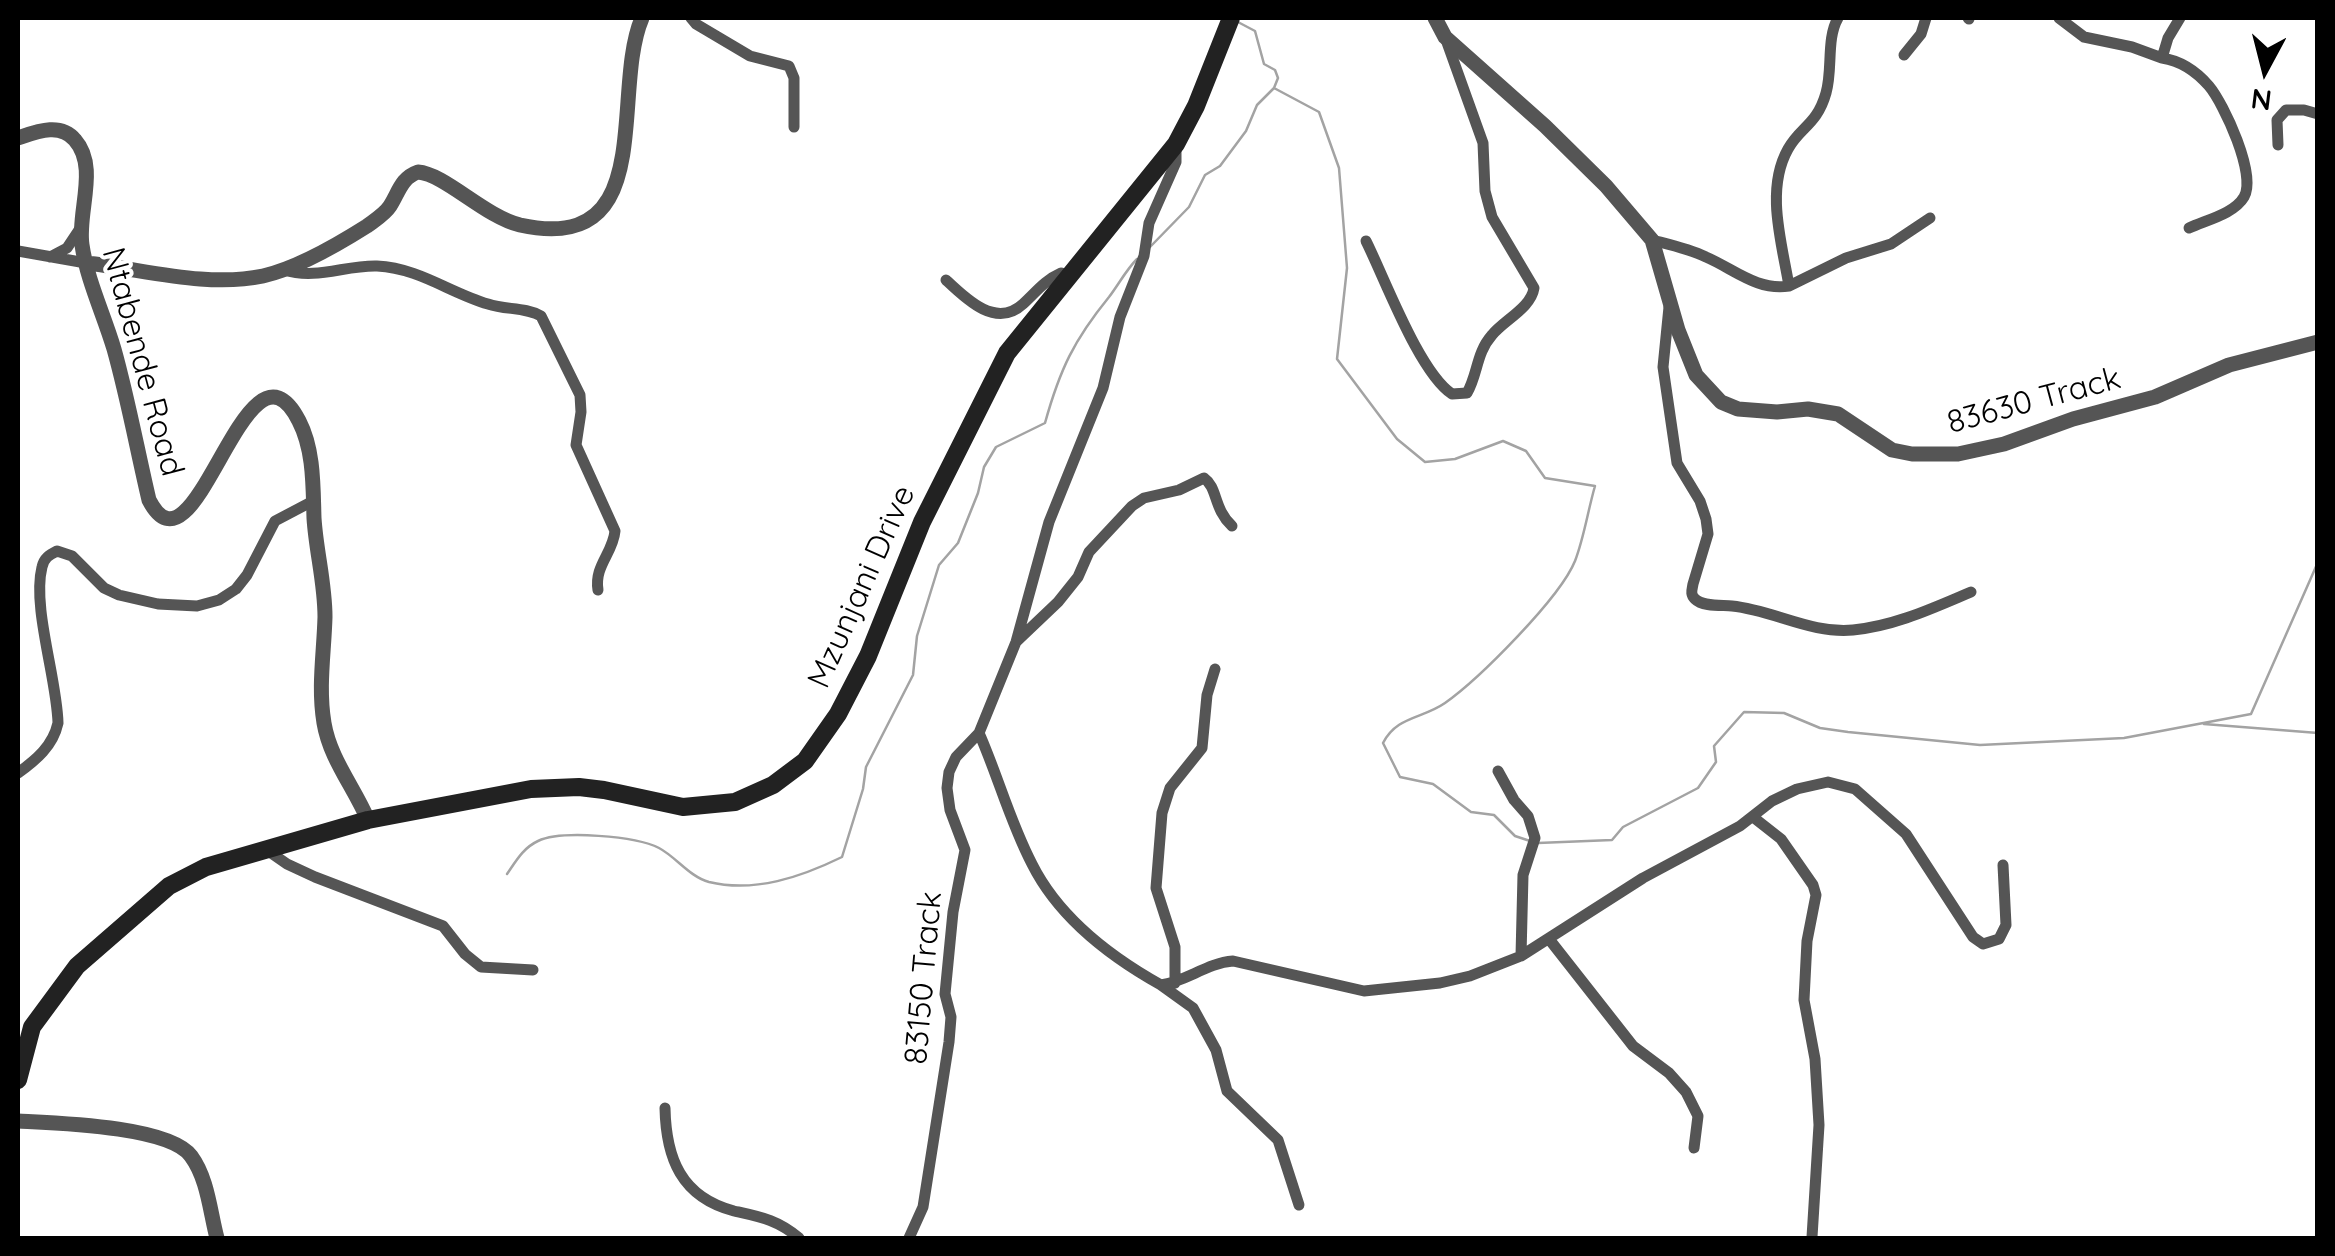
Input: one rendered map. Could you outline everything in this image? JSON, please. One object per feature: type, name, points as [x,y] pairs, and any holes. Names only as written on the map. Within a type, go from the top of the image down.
[{"type":"main road","name":"Mzunjani Drive","points":[[18,1080],[32,1027],[59,987],[94,948],[170,886],[206,867],[368,820],[531,789],[579,787],[671,806],[713,806],[735,802],[773,785],[805,760],[838,714],[868,656],[922,522],[1007,352],[1176,144],[1228,26]]},
{"type":"street","points":[[18,251],[232,279],[264,276],[374,221],[388,210],[404,180],[418,172],[430,174],[472,203],[514,224],[562,229],[588,222],[603,208],[620,166],[628,127],[631,64],[642,18]]},
{"type":"street","points":[[691,18],[750,56],[789,66],[794,78],[794,127]]},
{"type":"street","name":"83630 Track","points":[[1435,18],[1445,37],[1545,126],[1606,186],[1652,240],[1696,374],[1721,402],[1738,410],[1808,409],[1838,414],[1892,450],[1912,454],[1980,451],[2073,419],[2155,397],[2229,365],[2318,342]]},
{"type":"street","points":[[1789,286],[1778,217],[1778,179],[1790,145],[1821,109],[1828,89],[1832,32],[1838,18]]},
{"type":"street","points":[[1904,56],[1921,34],[1926,18]]},
{"type":"street","points":[[2059,18],[2084,37],[2132,47],[2187,66],[2213,91],[2240,150],[2247,190],[2242,201],[2189,228]]},
{"type":"street","points":[[2162,58],[2180,18]]},
{"type":"street","points":[[1366,241],[1409,332],[1441,386],[1452,394],[1467,393],[1482,348],[1508,317],[1530,300],[1534,288],[1492,217],[1484,191],[1483,142],[1445,37]]},
{"type":"street","points":[[2278,146],[2277,120],[2286,110],[2318,114]]},
{"type":"street","name":"Ntabende Road","points":[[18,138],[53,129],[75,139],[86,164],[81,227],[86,262],[121,374],[153,507],[173,517],[190,510],[239,424],[258,404],[274,399],[292,408],[306,436],[324,593],[320,664],[324,726],[334,755],[368,820]]},
{"type":"street","name":"83150 Track","points":[[909,1238],[923,1207],[952,1017],[945,994],[953,912],[965,862],[962,835],[950,810],[946,788],[956,757],[979,733],[1016,642],[1049,522],[1103,388],[1152,213],[1176,162],[1176,144]]},
{"type":"street","points":[[1652,240],[1702,255],[1752,282],[1776,288],[1789,286],[1846,258],[1891,244],[1930,218]]},
{"type":"street","points":[[50,258],[66,248],[81,227]]},
{"type":"street","points":[[282,269],[316,274],[364,267],[394,268],[440,282],[484,304],[541,316],[580,395],[576,445],[615,531],[612,546],[598,570],[598,590]]},
{"type":"street","points":[[946,280],[978,308],[1006,313],[1020,308],[1049,278],[1062,273],[1068,276]]},
{"type":"street","points":[[1670,302],[1663,368],[1677,463],[1700,502],[1708,534],[1692,593],[1695,599],[1838,630],[1906,618],[1970,592]]},
{"type":"street","points":[[1016,642],[1058,602],[1078,577],[1089,552],[1111,526],[1144,498],[1180,490],[1204,478],[1212,484],[1219,513],[1232,526]]},
{"type":"street","points":[[18,772],[54,739],[58,723],[41,596],[42,568],[48,555],[60,550],[68,553],[104,588],[136,601],[198,606],[219,600],[236,589],[248,576],[276,521],[314,502]]},
{"type":"street","points":[[1175,983],[1175,948],[1156,888],[1162,813],[1170,788],[1202,748],[1207,695],[1215,669]]},
{"type":"street","points":[[979,733],[1028,856],[1050,892],[1092,939],[1119,961],[1193,1008],[1216,1050],[1227,1091],[1278,1140],[1299,1205]]},
{"type":"street","points":[[1498,771],[1528,816],[1535,843],[1523,874],[1521,956]]},
{"type":"street","points":[[1161,985],[1234,961],[1347,988],[1382,990],[1470,976],[1521,956],[1642,878],[1752,817],[1772,801],[1796,789],[1828,782],[1848,785],[1906,834],[1973,937],[1983,944],[1999,939],[2006,925],[2003,865]]},
{"type":"street","points":[[1752,817],[1781,839],[1814,885],[1816,895],[1804,1000],[1814,1059],[1818,1124],[1812,1237]]},
{"type":"street","points":[[264,848],[315,876],[444,926],[464,954],[481,967],[533,970]]},
{"type":"street","points":[[1548,940],[1633,1046],[1669,1072],[1686,1092],[1698,1116],[1694,1148]]},
{"type":"street","points":[[665,1108],[666,1135],[684,1184],[729,1210],[780,1222],[799,1238]]},
{"type":"street","points":[[18,1122],[147,1134],[179,1144],[199,1170],[216,1238]]},
{"type":"waterway","points":[[1150,247],[1189,207],[1205,175],[1220,166],[1278,78],[1275,70],[1264,64],[1255,31],[1236,21]]},
{"type":"waterway","points":[[1274,88],[1319,112],[1339,168],[1347,268],[1337,359],[1397,439],[1425,462],[1455,459],[1503,441],[1526,451],[1545,478],[1595,486],[1575,561],[1553,595],[1517,637],[1460,692],[1395,728],[1383,743],[1400,777],[1433,784],[1471,812],[1494,815],[1515,836],[1530,841]]},
{"type":"waterway","points":[[507,874],[533,844],[563,836],[599,836],[648,844],[702,879],[726,885],[777,881],[842,857],[866,767],[913,675],[917,636],[939,565],[958,543],[984,467],[996,447],[1045,423],[1077,342],[1137,259]]},
{"type":"waterway","points":[[1538,843],[1612,840],[1623,827],[1698,788],[1716,762],[1714,746],[1744,712],[1784,713],[1820,728],[1848,732],[1980,745],[2124,738],[2251,714],[2318,562]]},
{"type":"waterway","points":[[2204,724],[2318,733]]}]
